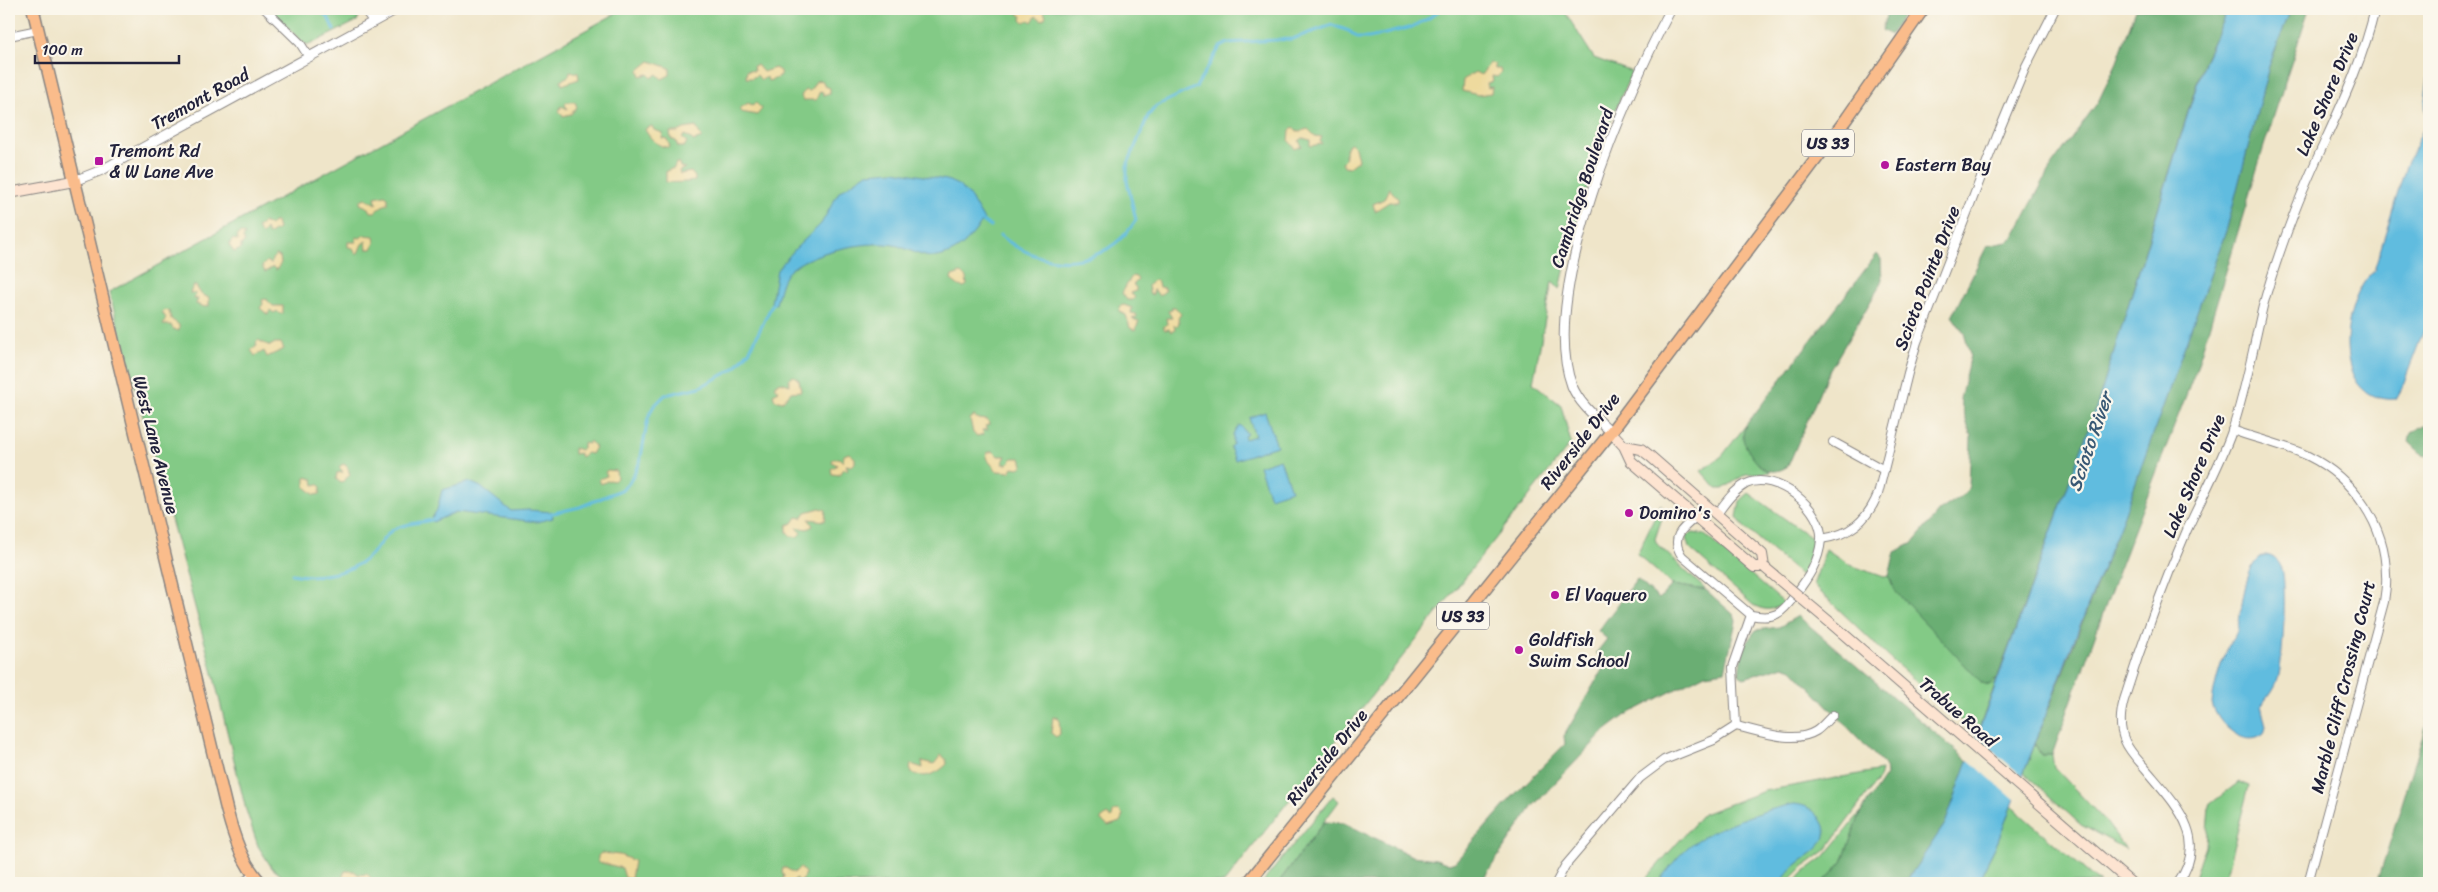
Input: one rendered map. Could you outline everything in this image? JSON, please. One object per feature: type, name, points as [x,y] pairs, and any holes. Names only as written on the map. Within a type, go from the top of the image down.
[{"type":"main road","name":"West Lane Avenue","points":[[32,9],[227,812],[237,845],[258,880]]},
{"type":"main road","name":"Riverside Drive","points":[[1248,883],[1611,432],[1847,118],[1923,9]]},
{"type":"main road","name":"Tremont Road","points":[[9,193],[74,181]]},
{"type":"main road","name":"Trabue Road","points":[[1611,432],[1624,446],[1631,461],[1754,567],[1764,566]]},
{"type":"main road","name":"Trabue Road","points":[[1624,446],[1641,449],[1650,456],[1762,554],[1764,566],[2131,883]]},
{"type":"street","points":[[265,9],[300,43],[309,57]]},
{"type":"street","points":[[364,9],[373,21]]},
{"type":"street","name":"Tremont Road","points":[[74,181],[102,170],[397,9]]},
{"type":"street","name":"Cambridge Boulevard","points":[[1611,432],[1576,394],[1569,372],[1564,339],[1571,271],[1611,141],[1627,100],[1671,9]]},
{"type":"street","name":"Scioto Pointe Drive","points":[[1821,538],[1831,537],[1855,528],[1864,520],[1875,502],[1917,342],[1997,136],[2030,58],[2055,9]]},
{"type":"street","name":"Lake Shore Drive","points":[[2178,883],[2186,871],[2190,856],[2191,840],[2187,826],[2176,806],[2128,747],[2122,733],[2120,718],[2169,573],[2232,430],[2245,388],[2263,304],[2284,240],[2303,188],[2354,79],[2368,38],[2375,9]]},
{"type":"street","points":[[9,36],[38,30]]},
{"type":"street","name":"Marble Cliff Crossing Court","points":[[2232,430],[2308,456],[2332,472],[2355,492],[2373,518],[2382,544],[2386,575],[2384,602],[2308,883]]},
{"type":"street","points":[[1833,442],[1884,470]]},
{"type":"street","points":[[1696,517],[1679,530],[1676,539],[1677,548],[1682,556],[1751,615],[1765,618],[1778,614],[1789,605],[1816,563],[1821,538],[1813,515],[1806,505],[1774,482],[1747,484],[1729,496],[1717,514]]},
{"type":"street","points":[[1736,726],[1733,667],[1751,615]]},
{"type":"street","points":[[1556,883],[1565,866],[1640,778],[1664,760],[1714,740],[1736,726],[1796,737],[1806,736],[1817,730],[1833,715]]},
{"type":"street","points":[[243,883],[258,880]]},
{"type":"green space","points":[[269,9],[357,9],[360,14],[357,21],[309,45],[303,43]]},
{"type":"green space","points":[[624,9],[1563,9],[1594,58],[1632,72],[1620,98],[1590,178],[1560,289],[1552,282],[1533,383],[1561,405],[1571,443],[1224,883],[291,883],[272,868],[258,846],[246,810],[213,673],[109,292]]},
{"type":"green space","points":[[1888,9],[1907,9],[1890,35],[1882,30]]},
{"type":"green space","points":[[2136,9],[2228,9],[2203,63],[2097,406],[1997,679],[1989,685],[1982,683],[1895,591],[1889,576],[1895,552],[1913,543],[1939,511],[1966,493],[1969,486],[1971,437],[1960,399],[1970,355],[1964,333],[1952,316],[1987,246],[2007,242],[2014,236],[2052,165],[2098,102],[2117,62]]},
{"type":"green space","points":[[2291,9],[2309,9],[2264,146],[2197,367],[2119,569],[2052,755],[2041,755],[2035,744],[2124,515],[2227,228],[2269,66]]},
{"type":"green space","points":[[1877,254],[1881,259],[1882,282],[1827,375],[1788,466],[1777,471],[1763,468],[1751,455],[1743,439],[1746,425]]},
{"type":"green space","points":[[2429,424],[2429,455],[2424,456],[2409,442],[2411,433]]},
{"type":"green space","points":[[1746,425],[1743,436],[1759,465],[1770,472],[1746,474],[1723,489],[1717,489],[1701,471],[1722,456]]},
{"type":"green space","points":[[1749,493],[1813,539],[1813,549],[1802,576],[1744,527],[1737,517],[1740,501]]},
{"type":"green space","points":[[1661,504],[1662,518],[1655,539],[1657,544],[1706,590],[1672,585],[1637,554]]},
{"type":"green space","points":[[1694,533],[1705,535],[1784,603],[1776,608],[1769,609],[1753,605],[1689,548],[1687,535]]},
{"type":"green space","points":[[1826,549],[1850,565],[1884,577],[1889,576],[1895,591],[1989,685],[1997,679],[1977,734],[1894,662],[1813,585]]},
{"type":"green space","points":[[1637,579],[1659,599],[1672,585],[1706,590],[1734,615],[1736,621],[1725,671],[1705,674],[1626,715],[1606,730],[1533,806],[1480,883],[1278,883],[1324,822],[1344,823],[1412,856],[1436,859],[1449,864],[1455,862],[1513,796],[1565,744],[1564,736],[1606,663],[1596,653],[1607,639],[1598,631]]},
{"type":"green space","points":[[1798,616],[1968,761],[1945,824],[1905,883],[1823,883],[1842,862],[1861,812],[1886,775],[1885,766],[1792,669],[1784,666],[1744,678],[1739,675],[1743,651],[1756,630],[1779,627]]},
{"type":"green space","points":[[2429,709],[2429,883],[2377,883],[2424,734]]},
{"type":"green space","points":[[2035,744],[2041,755],[2052,755],[2054,767],[2106,822],[2126,849],[2081,825],[2024,773]]},
{"type":"green space","points":[[1881,770],[1879,778],[1826,850],[1802,868],[1787,883],[1642,883],[1703,814],[1764,791]]},
{"type":"green space","points":[[2239,782],[2249,786],[2224,883],[2193,883],[2206,845],[2209,805]]},
{"type":"green space","points":[[1333,796],[1339,801],[1278,883],[1262,883]]},
{"type":"green space","points":[[2011,806],[2100,883],[1977,883],[1998,841]]},
{"type":"green space","points":[[1861,812],[1842,862],[1823,883],[1794,883],[1804,872],[1824,857]]},
{"type":"sand","points":[[1022,9],[1043,9],[1046,17],[1042,20],[1036,16],[1032,22],[1029,20],[1024,22],[1021,19],[1022,16],[1018,14]]},
{"type":"sand","points":[[650,61],[670,68],[670,75],[662,79],[657,74],[652,78],[648,74],[641,76],[639,70]]},
{"type":"sand","points":[[1490,63],[1495,64],[1495,69],[1500,69],[1501,73],[1497,77],[1492,76],[1493,81],[1487,83],[1488,88],[1492,87],[1491,93],[1478,95],[1462,91],[1463,80],[1475,72],[1481,75]]},
{"type":"sand","points":[[757,65],[763,72],[775,68],[780,71],[780,76],[768,81],[767,77],[761,80],[757,75],[752,78],[746,78],[747,70],[754,71],[753,66]]},
{"type":"sand","points":[[570,71],[578,73],[579,79],[562,85],[561,80],[569,76]]},
{"type":"sand","points":[[822,80],[825,86],[830,88],[830,94],[823,95],[823,92],[820,91],[816,100],[803,100],[801,96],[805,90],[810,91],[816,81]]},
{"type":"sand","points":[[566,102],[575,102],[577,107],[571,114],[563,116],[559,112],[561,106],[568,109],[565,105]]},
{"type":"sand","points":[[748,103],[752,105],[756,103],[762,109],[757,115],[741,112],[739,109]]},
{"type":"sand","points":[[652,126],[654,130],[663,133],[662,138],[667,139],[670,147],[658,144],[649,135],[645,129]]},
{"type":"sand","points":[[696,127],[702,138],[694,141],[685,135],[682,138],[687,142],[684,147],[678,147],[676,141],[671,139],[670,132],[678,132]]},
{"type":"sand","points":[[1293,127],[1297,132],[1308,129],[1315,136],[1322,137],[1320,141],[1322,144],[1310,146],[1310,140],[1303,138],[1299,141],[1302,146],[1295,149],[1289,141],[1290,130]]},
{"type":"sand","points":[[1351,143],[1355,147],[1358,160],[1349,167],[1344,166],[1342,162],[1346,158],[1346,147]]},
{"type":"sand","points":[[676,163],[679,163],[680,167],[685,168],[679,171],[680,174],[691,172],[695,177],[695,181],[666,182],[666,171],[674,168]]},
{"type":"sand","points":[[1389,188],[1398,199],[1398,202],[1389,202],[1375,211],[1373,204],[1384,199]]},
{"type":"sand","points":[[385,195],[388,197],[388,204],[375,212],[371,212],[369,208],[360,204],[361,200],[365,198],[377,204],[375,197]]},
{"type":"sand","points":[[264,222],[270,226],[273,222],[276,222],[278,229],[268,235],[266,229],[262,235],[257,228]]},
{"type":"sand","points":[[241,233],[245,235],[243,238],[245,242],[241,245],[241,249],[234,252],[229,245],[233,239],[238,241],[237,235]]},
{"type":"sand","points":[[364,235],[374,236],[375,243],[372,249],[367,249],[366,241],[362,244],[358,253],[355,253],[353,248],[348,247],[348,242],[356,242],[356,237],[360,238]]},
{"type":"sand","points":[[276,255],[280,257],[281,263],[276,270],[273,267],[265,272],[262,266],[267,261],[271,264],[272,259]]},
{"type":"sand","points":[[961,273],[966,278],[967,285],[964,287],[951,280],[952,276]]},
{"type":"sand","points":[[1132,276],[1138,280],[1133,285],[1136,287],[1136,291],[1130,293],[1135,297],[1133,300],[1127,300],[1122,293]]},
{"type":"sand","points":[[1153,280],[1157,280],[1159,287],[1164,288],[1165,291],[1159,296],[1154,289],[1153,294],[1150,295],[1148,286]]},
{"type":"sand","points":[[193,286],[196,286],[201,294],[209,298],[209,306],[205,307],[196,304],[198,299],[194,299],[196,294],[190,293]]},
{"type":"sand","points":[[266,299],[273,306],[283,306],[283,313],[280,314],[277,311],[274,313],[270,310],[268,315],[260,308],[263,304],[262,300]]},
{"type":"sand","points":[[1124,305],[1132,308],[1131,313],[1136,314],[1137,317],[1132,319],[1139,321],[1135,330],[1130,328],[1126,315],[1119,311],[1120,306]]},
{"type":"sand","points":[[1172,307],[1175,307],[1181,314],[1178,318],[1179,323],[1177,326],[1174,325],[1175,330],[1171,332],[1163,327],[1167,324],[1166,318],[1172,318],[1168,311],[1172,310]]},
{"type":"sand","points":[[164,310],[169,311],[171,319],[179,325],[179,331],[173,329],[171,325],[163,325],[166,318],[162,312]]},
{"type":"sand","points":[[258,340],[270,346],[275,343],[281,343],[284,349],[267,357],[264,351],[255,356],[251,350],[257,346]]},
{"type":"sand","points":[[794,376],[799,380],[801,391],[791,392],[783,401],[775,400],[773,394],[779,391],[775,388],[775,384],[781,382],[790,385],[789,378]]},
{"type":"sand","points":[[974,416],[978,419],[988,420],[989,425],[985,426],[988,430],[982,430],[984,434],[977,436],[973,433],[970,419]]},
{"type":"sand","points":[[590,441],[595,447],[591,454],[587,453],[581,457],[579,453],[574,454],[574,448],[580,450],[583,448],[583,443],[588,444]]},
{"type":"sand","points":[[993,451],[998,456],[1006,456],[1002,464],[1007,464],[1013,458],[1021,458],[1023,465],[1019,468],[1013,467],[1010,472],[997,471],[986,458],[987,453]]},
{"type":"sand","points":[[849,453],[855,458],[855,463],[852,466],[846,465],[848,469],[842,470],[839,475],[832,474],[831,469],[837,465],[832,462],[833,459],[839,458],[843,462],[844,455]]},
{"type":"sand","points":[[343,464],[347,466],[350,475],[341,483],[336,479],[337,473],[343,472],[339,467]]},
{"type":"sand","points":[[608,470],[616,471],[617,478],[614,481],[609,480],[601,484],[599,479],[607,476],[605,472]]},
{"type":"sand","points":[[305,477],[313,479],[314,485],[318,484],[321,487],[320,494],[315,495],[305,487]]},
{"type":"sand","points":[[820,508],[826,510],[825,521],[809,519],[813,526],[807,529],[797,527],[801,533],[797,537],[791,536],[787,532],[787,525],[793,523],[797,517],[802,518],[806,512]]},
{"type":"sand","points":[[1053,717],[1059,718],[1060,734],[1056,737],[1051,733]]},
{"type":"sand","points":[[941,755],[946,759],[947,764],[939,771],[930,775],[920,776],[910,771],[911,764],[923,768],[922,761],[934,764]]},
{"type":"sand","points":[[1119,810],[1123,815],[1120,822],[1108,826],[1101,821],[1106,815],[1112,818],[1113,812]]},
{"type":"sand","points":[[601,853],[620,855],[634,861],[631,879],[625,878],[622,868],[598,862],[598,856]]},
{"type":"sand","points":[[800,867],[805,873],[803,880],[798,881],[796,878],[791,883],[779,883],[784,877],[783,868],[794,873]]},
{"type":"sand","points":[[345,871],[354,871],[359,875],[367,874],[373,880],[370,883],[348,883],[348,881],[342,878]]},
{"type":"water","name":"Scioto River","points":[[2228,9],[2291,9],[2269,66],[2227,228],[2124,515],[1998,841],[1977,883],[1905,883],[1945,824],[2097,406],[2204,62]]},
{"type":"water","points":[[2429,72],[2429,317],[2396,399],[2374,396],[2360,386],[2351,369],[2347,348],[2348,326],[2362,285],[2374,271],[2406,166],[2426,123],[2425,99]]},
{"type":"water","points":[[894,171],[947,180],[958,185],[969,195],[984,220],[961,246],[942,256],[929,257],[894,245],[883,244],[854,246],[823,253],[797,265],[788,272],[782,283],[776,304],[771,303],[777,270],[821,224],[839,192],[867,173]]},
{"type":"water","points":[[1265,412],[1277,446],[1235,460],[1230,447],[1233,444],[1236,429],[1240,425],[1247,434],[1244,436],[1245,439],[1255,436],[1249,418]]},
{"type":"water","points":[[1280,459],[1291,490],[1270,497],[1259,466]]},
{"type":"water","points":[[470,482],[481,487],[511,511],[552,512],[553,518],[537,522],[456,512],[433,522],[432,518],[437,510],[442,490]]},
{"type":"water","points":[[2265,555],[2271,556],[2278,561],[2282,569],[2284,624],[2280,670],[2271,693],[2261,705],[2266,727],[2264,734],[2248,739],[2232,732],[2225,726],[2219,719],[2212,703],[2221,664],[2236,633],[2248,577],[2258,559]]},
{"type":"water","points":[[1794,804],[1807,807],[1818,816],[1825,832],[1824,839],[1780,883],[1657,883],[1687,848],[1710,833],[1738,820]]},
{"type":"pier","points":[[1974,735],[2025,778],[2016,801],[1966,758]]},
{"type":"waterway","points":[[317,9],[328,17],[334,30]]},
{"type":"waterway","points":[[1000,235],[1017,247],[1035,255],[1054,260],[1072,260],[1091,256],[1108,249],[1123,237],[1136,220],[1127,181],[1127,166],[1148,116],[1156,106],[1196,87],[1220,47],[1228,43],[1292,39],[1332,25],[1349,31],[1358,38],[1369,38],[1412,27],[1441,9]]},
{"type":"waterway","points":[[980,219],[991,227]]},
{"type":"waterway","points":[[549,514],[580,507],[623,489],[629,483],[640,462],[648,418],[653,407],[665,395],[700,387],[734,369],[750,350],[774,301]]},
{"type":"waterway","points":[[292,574],[322,575],[352,568],[368,557],[385,537],[396,528],[435,519]]},
{"type":"place","name":"Tremont Rd & W Lane Ave","points":[[99,161]]},
{"type":"place","name":"Eastern Bay","points":[[1885,165]]},
{"type":"place","name":"Domino's","points":[[1629,513]]},
{"type":"place","name":"El Vaquero","points":[[1555,595]]},
{"type":"place","name":"Goldfish Swim School","points":[[1519,650]]}]
